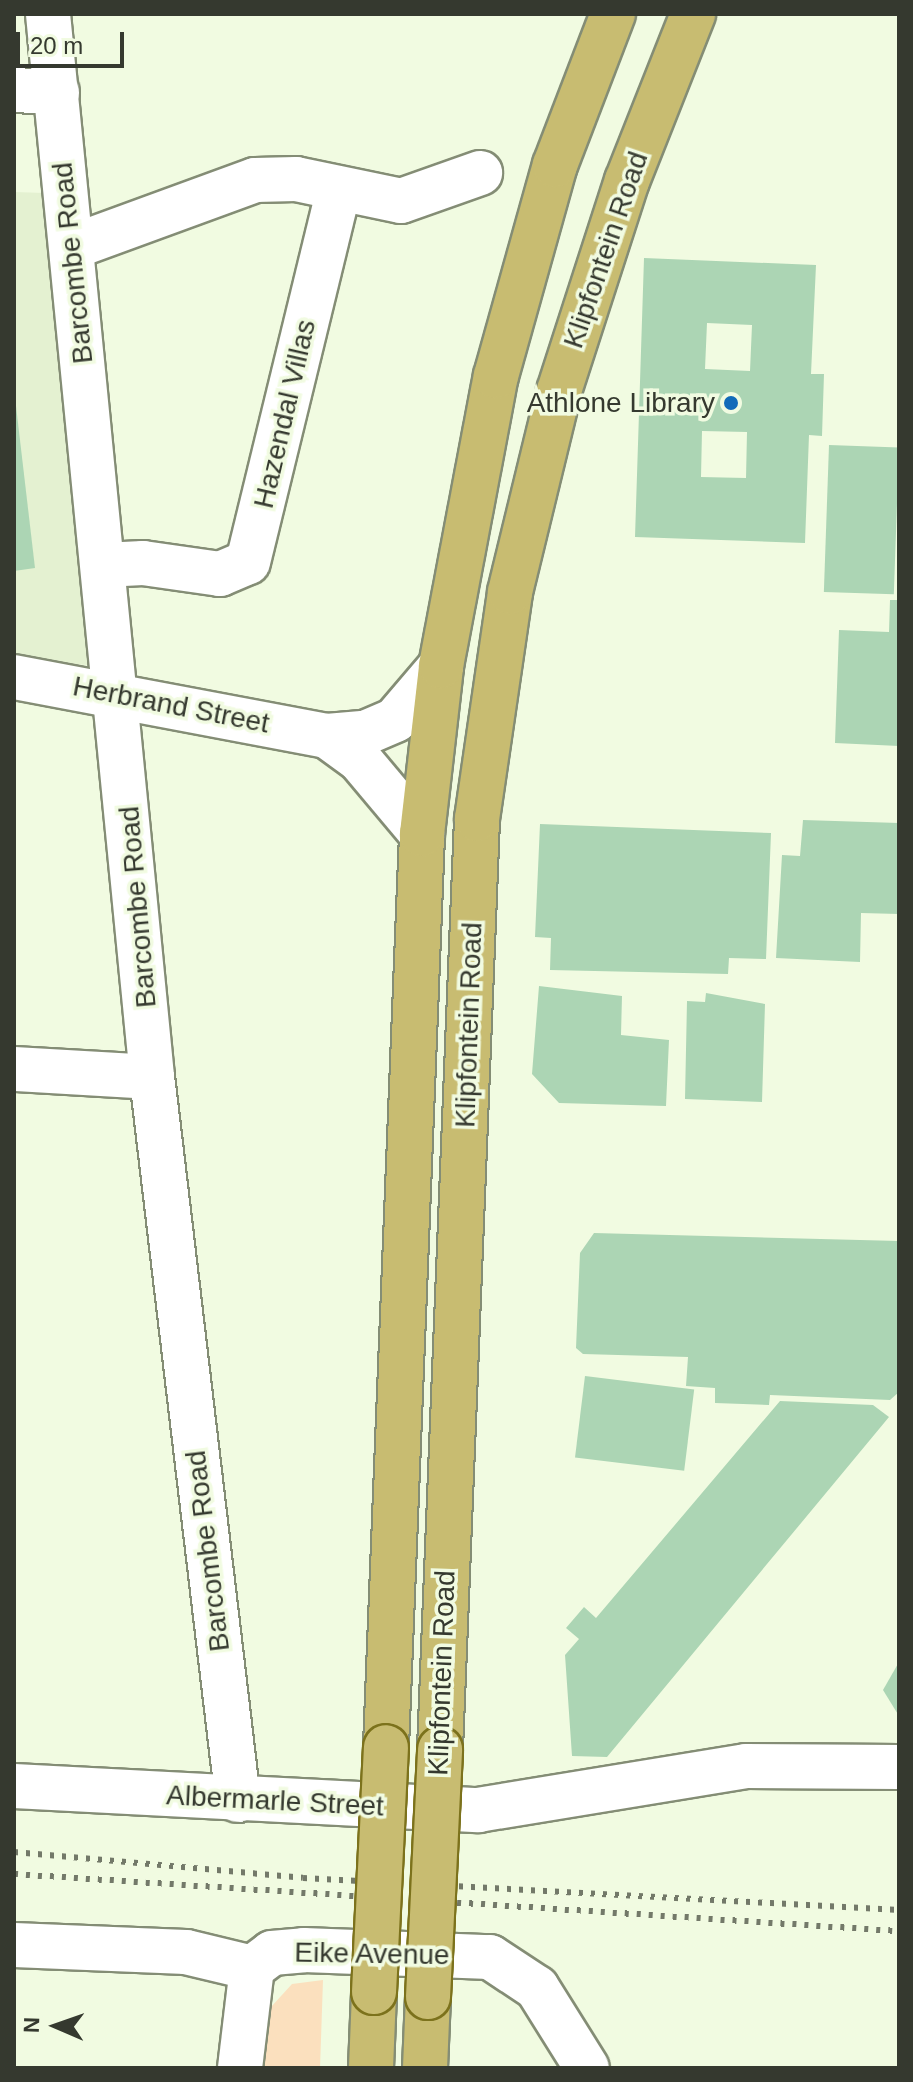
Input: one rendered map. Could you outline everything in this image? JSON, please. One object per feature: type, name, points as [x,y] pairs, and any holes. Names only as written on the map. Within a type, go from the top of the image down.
[{"type":"main road","name":"Klipfontein Road","points":[[371,2068],[422,834],[441,666],[496,376],[555,165],[613,14]]},
{"type":"main road","name":"Klipfontein Road","points":[[425,2068],[477,819],[505,622],[559,391],[627,181],[693,14]]},
{"type":"street","name":"Barcombe Road","points":[[48,14],[103,565],[120,692],[152,1077],[238,1800]]},
{"type":"street","points":[[14,90],[57,92]]},
{"type":"street","points":[[72,247],[255,180],[415,200],[480,173]]},
{"type":"street","name":"Hazendal Villas","points":[[103,565],[175,566],[228,574],[248,562],[339,189]]},
{"type":"street","name":"Herbrand Street","points":[[14,677],[120,692],[327,736],[365,733],[395,720],[441,666]]},
{"type":"street","name":"Herbrand Street","points":[[327,736],[359,759],[422,834]]},
{"type":"street","points":[[14,1069],[152,1077]]},
{"type":"street","name":"Albermarle Street","points":[[14,1786],[238,1800],[478,1810],[536,1805],[804,1762],[899,1767]]},
{"type":"street","name":"Eike Avenue","points":[[14,1945],[186,1952],[252,1968],[272,1953],[304,1950],[490,1957],[537,1988],[587,2068]]},
{"type":"street","points":[[240,2068],[252,1968]]},
{"type":"shaded area","points":[[14,192],[45,193],[88,665],[14,660]]},
{"type":"shaded area","points":[[323,1980],[320,2068],[263,2068],[271,2007],[292,1984]]},
{"type":"building","name":"Athlone Library","points":[[644,258],[816,265],[811,374],[824,374],[822,436],[809,435],[805,543],[635,537]],"holes":[[[707,323],[752,325],[750,371],[705,369]],[[702,431],[747,432],[746,478],[701,477]]]},
{"type":"building","points":[[14,389],[35,568],[14,571]]},
{"type":"building","points":[[829,445],[899,447],[894,594],[824,592]]},
{"type":"building","points":[[890,600],[899,600],[899,746],[835,743],[839,630],[889,632]]},
{"type":"building","points":[[803,820],[899,823],[899,914],[861,913],[860,962],[776,958],[782,855],[800,856]]},
{"type":"building","points":[[540,824],[771,833],[766,959],[729,958],[728,974],[550,970],[551,938],[535,937]]},
{"type":"building","points":[[539,986],[622,996],[621,1035],[669,1040],[666,1106],[559,1103],[532,1074]]},
{"type":"building","points":[[706,993],[765,1004],[762,1102],[685,1099],[687,1001],[705,1002]]},
{"type":"building","points":[[594,1233],[899,1241],[899,1392],[890,1400],[770,1395],[769,1405],[715,1403],[715,1388],[686,1386],[688,1357],[583,1354],[576,1348],[580,1253]]},
{"type":"building","points":[[585,1376],[694,1389],[684,1471],[575,1457]]},
{"type":"building","points":[[780,1401],[873,1405],[889,1417],[607,1757],[572,1756],[565,1655],[579,1639],[566,1628],[584,1607],[596,1618]]},
{"type":"building","points":[[899,1662],[899,1716],[883,1690]]},
{"type":"railway","points":[[14,1852],[303,1878],[899,1910]]},
{"type":"railway","points":[[14,1874],[899,1931]]},
{"type":"place","name":"Athlone Library","points":[[731,403]]}]
